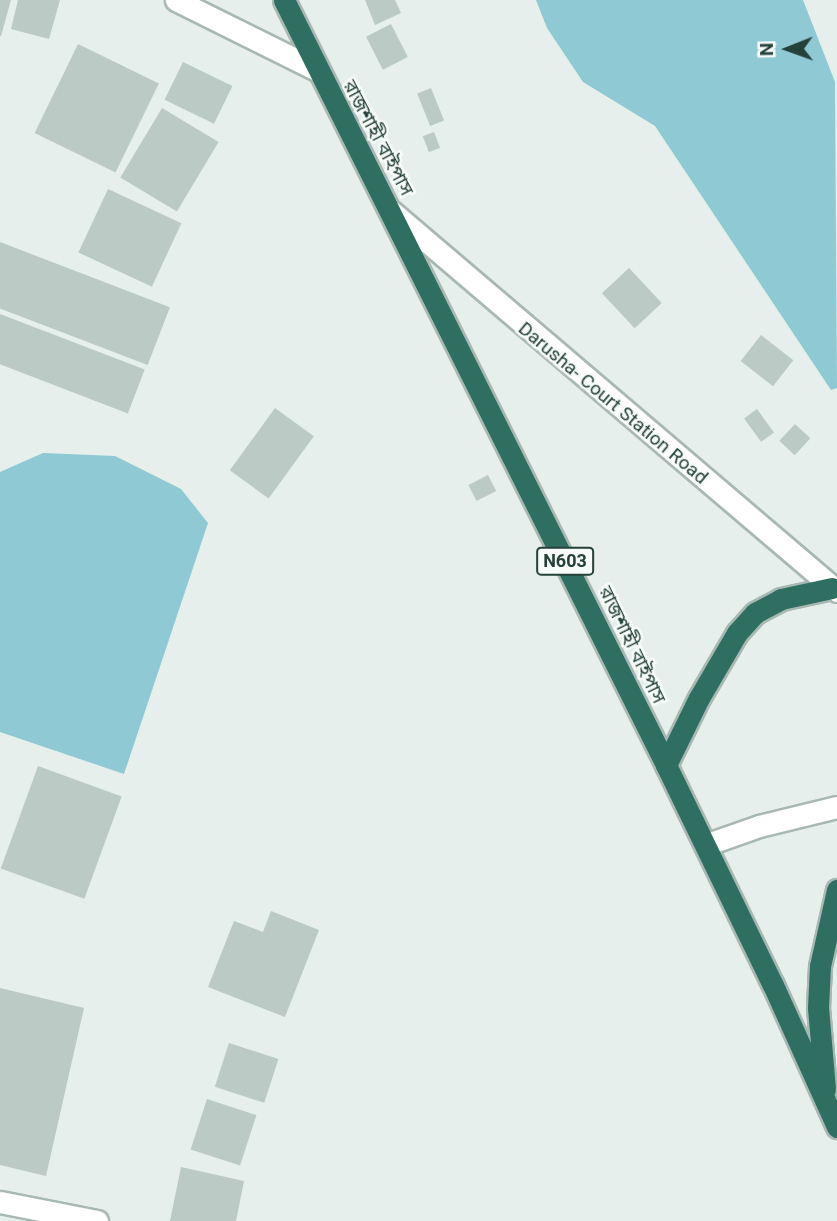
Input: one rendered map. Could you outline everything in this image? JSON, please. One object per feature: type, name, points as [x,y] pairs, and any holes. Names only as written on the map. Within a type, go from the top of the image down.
[{"type":"highway","name":"রাজশাহী বাইপাস","points":[[284,0],[666,765],[837,1127]]},
{"type":"highway","points":[[666,765],[699,698],[737,632],[755,613],[781,599],[835,587]]},
{"type":"highway","points":[[826,1105],[818,1008],[820,966],[837,890]]},
{"type":"street","points":[[176,0],[317,70]]},
{"type":"street","name":"Darusha- Court Station Road","points":[[391,211],[835,587]]},
{"type":"street","points":[[705,845],[759,825],[837,807]]},
{"type":"street","points":[[0,1202],[97,1221]]},
{"type":"water","points":[[536,0],[803,0],[835,82],[837,388],[831,390],[655,126],[583,82],[547,28]]},
{"type":"water","points":[[43,453],[115,456],[181,489],[208,523],[124,774],[0,732],[0,472]]},
{"type":"building","points":[[0,0],[11,0],[1,36],[0,36]]},
{"type":"building","points":[[18,0],[60,0],[49,39],[11,29]]},
{"type":"building","points":[[365,0],[395,0],[401,13],[375,25]]},
{"type":"building","points":[[391,24],[408,57],[383,70],[366,37]]},
{"type":"building","points":[[78,44],[159,83],[115,172],[35,133]]},
{"type":"building","points":[[183,62],[232,86],[214,124],[165,100]]},
{"type":"building","points":[[431,88],[444,120],[430,126],[417,94]]},
{"type":"building","points":[[162,108],[219,142],[177,211],[120,177]]},
{"type":"building","points":[[434,132],[440,148],[429,152],[423,136]]},
{"type":"building","points":[[108,189],[181,223],[152,287],[78,252]]},
{"type":"building","points":[[0,242],[170,307],[148,365],[0,308]]},
{"type":"building","points":[[629,268],[662,303],[635,328],[602,293]]},
{"type":"building","points":[[0,314],[145,370],[128,413],[0,364]]},
{"type":"building","points":[[761,335],[793,360],[773,386],[741,361]]},
{"type":"building","points":[[275,408],[314,436],[269,499],[230,470]]},
{"type":"building","points":[[757,409],[774,432],[761,442],[744,418]]},
{"type":"building","points":[[795,424],[810,438],[795,455],[779,441]]},
{"type":"building","points":[[488,475],[496,491],[477,501],[468,485]]},
{"type":"building","points":[[38,766],[122,796],[84,899],[1,868]]},
{"type":"building","points":[[271,911],[319,930],[285,1017],[208,987],[234,921],[263,932]]},
{"type":"building","points":[[0,988],[84,1008],[46,1176],[0,1165]]},
{"type":"building","points":[[229,1043],[278,1059],[264,1103],[215,1087]]},
{"type":"building","points":[[207,1099],[256,1115],[240,1165],[191,1149]]},
{"type":"building","points":[[181,1167],[244,1181],[236,1221],[170,1221]]}]
